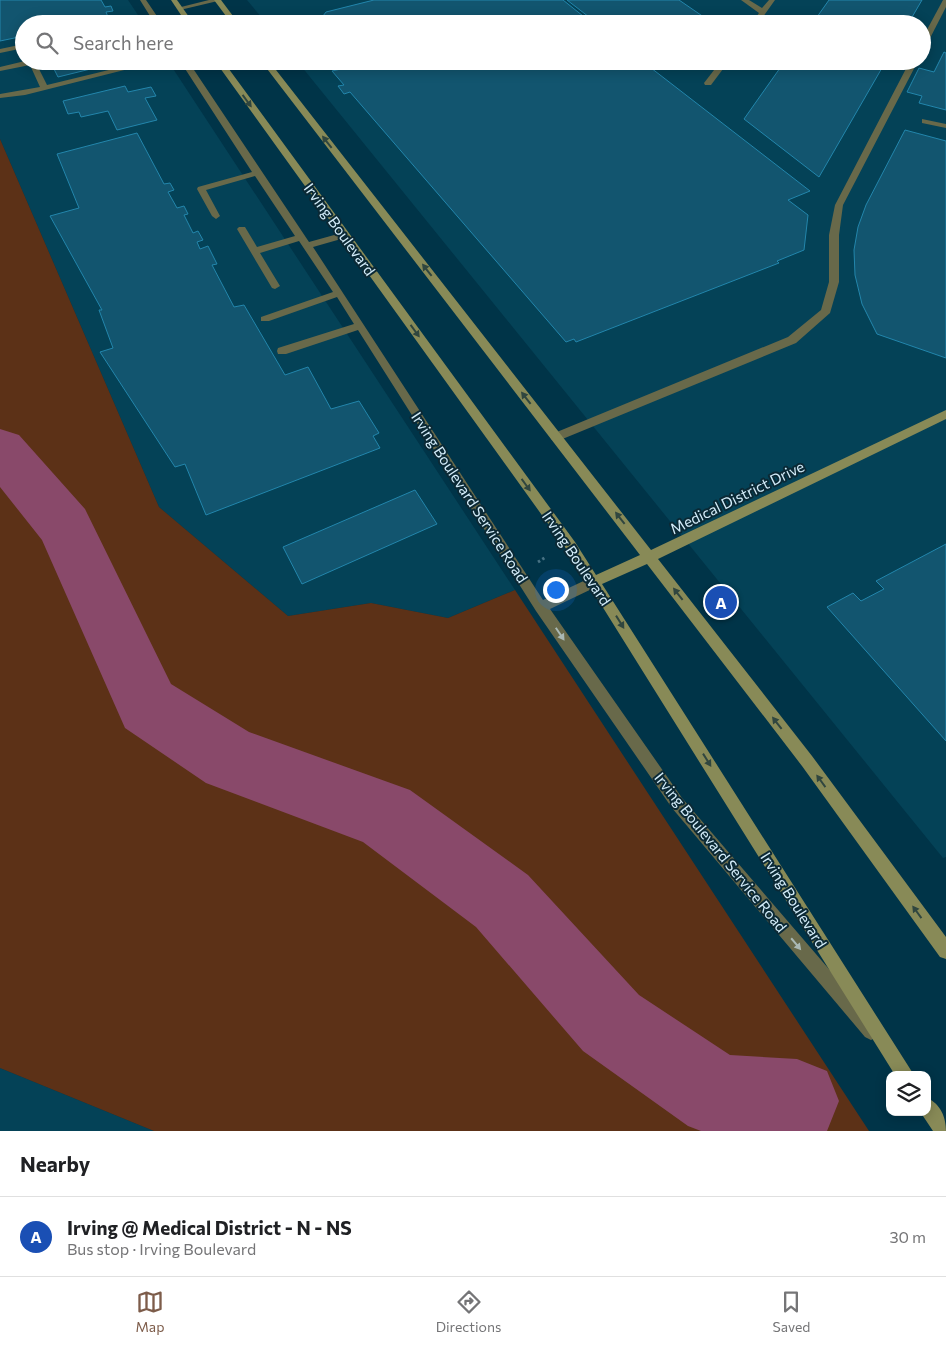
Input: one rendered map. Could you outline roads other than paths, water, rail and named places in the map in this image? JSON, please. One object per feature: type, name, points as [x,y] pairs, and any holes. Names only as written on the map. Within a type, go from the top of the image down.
[{"type":"main road","points":[[174,0],[185,15]]},
{"type":"main road","points":[[218,0],[229,15]]},
{"type":"main road","name":"Irving Boulevard","points":[[226,70],[563,535],[902,1071]]},
{"type":"main road","points":[[272,70],[807,761],[946,951]]},
{"type":"main road","name":"Medical District Drive","points":[[594,582],[946,414]]},
{"type":"main road","points":[[931,1113],[944,1131]]},
{"type":"street","points":[[143,0],[154,15]]},
{"type":"street","points":[[180,8],[218,0]]},
{"type":"street","points":[[744,0],[763,12]]},
{"type":"street","points":[[761,15],[772,0]]},
{"type":"street","points":[[931,29],[946,0]]},
{"type":"street","points":[[0,51],[15,48]]},
{"type":"street","points":[[0,69],[15,66]]},
{"type":"street","points":[[36,70],[44,88]]},
{"type":"street","points":[[0,96],[25,93],[119,70]]},
{"type":"street","name":"Irving Boulevard Service Road","points":[[190,70],[257,173],[308,246],[541,607],[677,803],[892,1056]]},
{"type":"street","points":[[708,83],[718,70]]},
{"type":"street","points":[[556,437],[792,340],[826,311],[834,282],[834,235],[839,205],[909,70]]},
{"type":"street","points":[[925,121],[946,126]]},
{"type":"street","points":[[216,216],[201,189],[257,173]]},
{"type":"street","points":[[242,229],[275,286]]},
{"type":"street","points":[[308,246],[345,235]]},
{"type":"street","points":[[256,251],[301,237]]},
{"type":"street","points":[[265,319],[339,294]]},
{"type":"street","points":[[282,350],[360,326]]},
{"type":"street","name":"Medical District Drive","points":[[541,607],[594,582]]},
{"type":"waterway","points":[[0,449],[65,526],[148,706],[230,759],[385,815],[502,901],[611,1023],[718,1096],[797,1101]]},
{"type":"place","name":"Irving @ Medical District - N - NS","points":[[721,602]]}]
